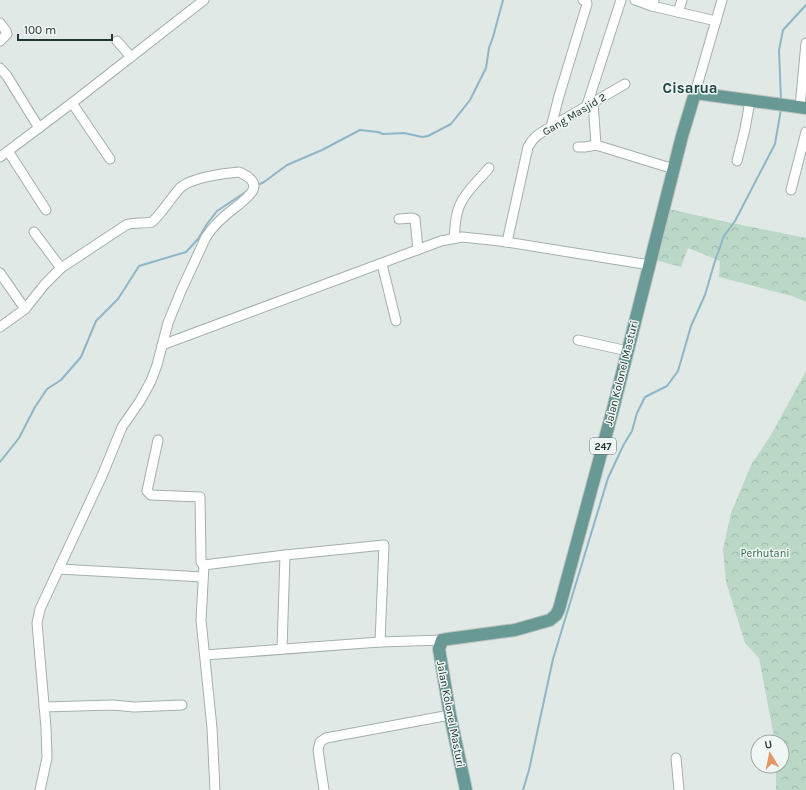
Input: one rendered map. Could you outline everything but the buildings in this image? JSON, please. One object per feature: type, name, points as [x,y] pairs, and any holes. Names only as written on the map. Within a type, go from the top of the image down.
[{"type":"main road","points":[[695,93],[798,107]]},
{"type":"main road","name":"Jalan Kolonel Masturi","points":[[466,790],[450,715],[439,649],[442,640],[455,637],[515,630],[550,620],[556,615],[559,609],[573,563],[682,136],[695,93]]},
{"type":"street","points":[[0,157],[204,0]]},
{"type":"street","points":[[551,127],[587,4],[586,1],[583,0]]},
{"type":"street","points":[[596,145],[590,103],[621,0]]},
{"type":"street","points":[[635,0],[653,3],[678,12],[716,21]]},
{"type":"street","points":[[678,12],[682,0]]},
{"type":"street","points":[[695,93],[722,0]]},
{"type":"street","points":[[0,23],[7,33],[7,35],[0,41]]},
{"type":"street","points":[[116,41],[131,57]]},
{"type":"street","points":[[798,107],[806,43]]},
{"type":"street","points":[[0,68],[3,78],[38,128]]},
{"type":"street","name":"Gang Masjid 2","points":[[507,242],[528,146],[531,141],[536,136],[590,103],[625,84]]},
{"type":"street","points":[[736,162],[745,129],[750,101]]},
{"type":"street","points":[[72,103],[110,159]]},
{"type":"street","points":[[790,190],[806,132]]},
{"type":"street","points":[[578,147],[596,145],[674,169]]},
{"type":"street","points":[[8,151],[46,210]]},
{"type":"street","points":[[454,238],[457,212],[461,202],[466,194],[489,168]]},
{"type":"street","points":[[0,327],[25,309],[45,284],[61,268],[126,225],[132,223],[138,224],[152,222],[180,188],[186,184],[198,179],[239,172],[253,183],[252,192],[220,220],[209,233],[181,291],[168,323],[157,365],[150,381],[140,400],[122,427],[102,476],[38,617],[37,623],[47,758],[40,790]]},
{"type":"street","points":[[399,219],[412,218],[415,220],[418,250]]},
{"type":"street","points":[[34,232],[61,268]]},
{"type":"street","points":[[162,345],[441,241],[454,238],[462,237],[507,242],[650,264]]},
{"type":"street","points":[[382,264],[396,321]]},
{"type":"street","points":[[0,273],[25,309]]},
{"type":"street","points":[[578,340],[628,351]]},
{"type":"street","points":[[158,440],[147,491],[151,495],[200,497],[201,562],[204,566],[201,620],[212,728],[215,790]]},
{"type":"street","points":[[204,566],[285,555],[384,545],[380,642]]},
{"type":"street","points":[[282,649],[285,555]]},
{"type":"street","points":[[59,569],[203,577]]},
{"type":"street","points":[[205,655],[380,642],[442,640]]},
{"type":"street","points":[[44,707],[113,705],[134,707],[182,706]]},
{"type":"street","points":[[324,790],[318,750],[320,742],[326,738],[450,715]]},
{"type":"street","points":[[676,758],[679,790]]},
{"type":"green space","points":[[669,209],[806,238],[806,302],[792,296],[719,277],[720,261],[688,248],[681,267],[655,260]]},
{"type":"green space","name":"Perhutani","points":[[806,371],[806,790],[776,790],[776,774],[790,774],[790,734],[773,734],[759,658],[745,643],[726,582],[723,549],[731,513],[751,465],[771,435]]},
{"type":"waterway","points":[[256,186],[287,165],[322,150],[360,130],[383,134],[404,133],[422,137],[428,136],[451,124],[470,100],[486,68],[489,48],[503,0]]},
{"type":"waterway","points":[[781,100],[779,50],[783,30],[806,5]]},
{"type":"waterway","points":[[523,790],[529,770],[553,659],[608,478],[624,444],[632,431],[637,413],[645,397],[667,386],[678,371],[691,326],[705,295],[724,236],[735,221],[775,144],[781,109]]},
{"type":"waterway","points":[[0,462],[19,438],[35,407],[47,389],[61,380],[81,357],[96,321],[118,299],[139,266],[186,252],[198,239],[217,211],[250,189]]},
{"type":"district","name":"Cisarua","points":[[690,88]]}]
